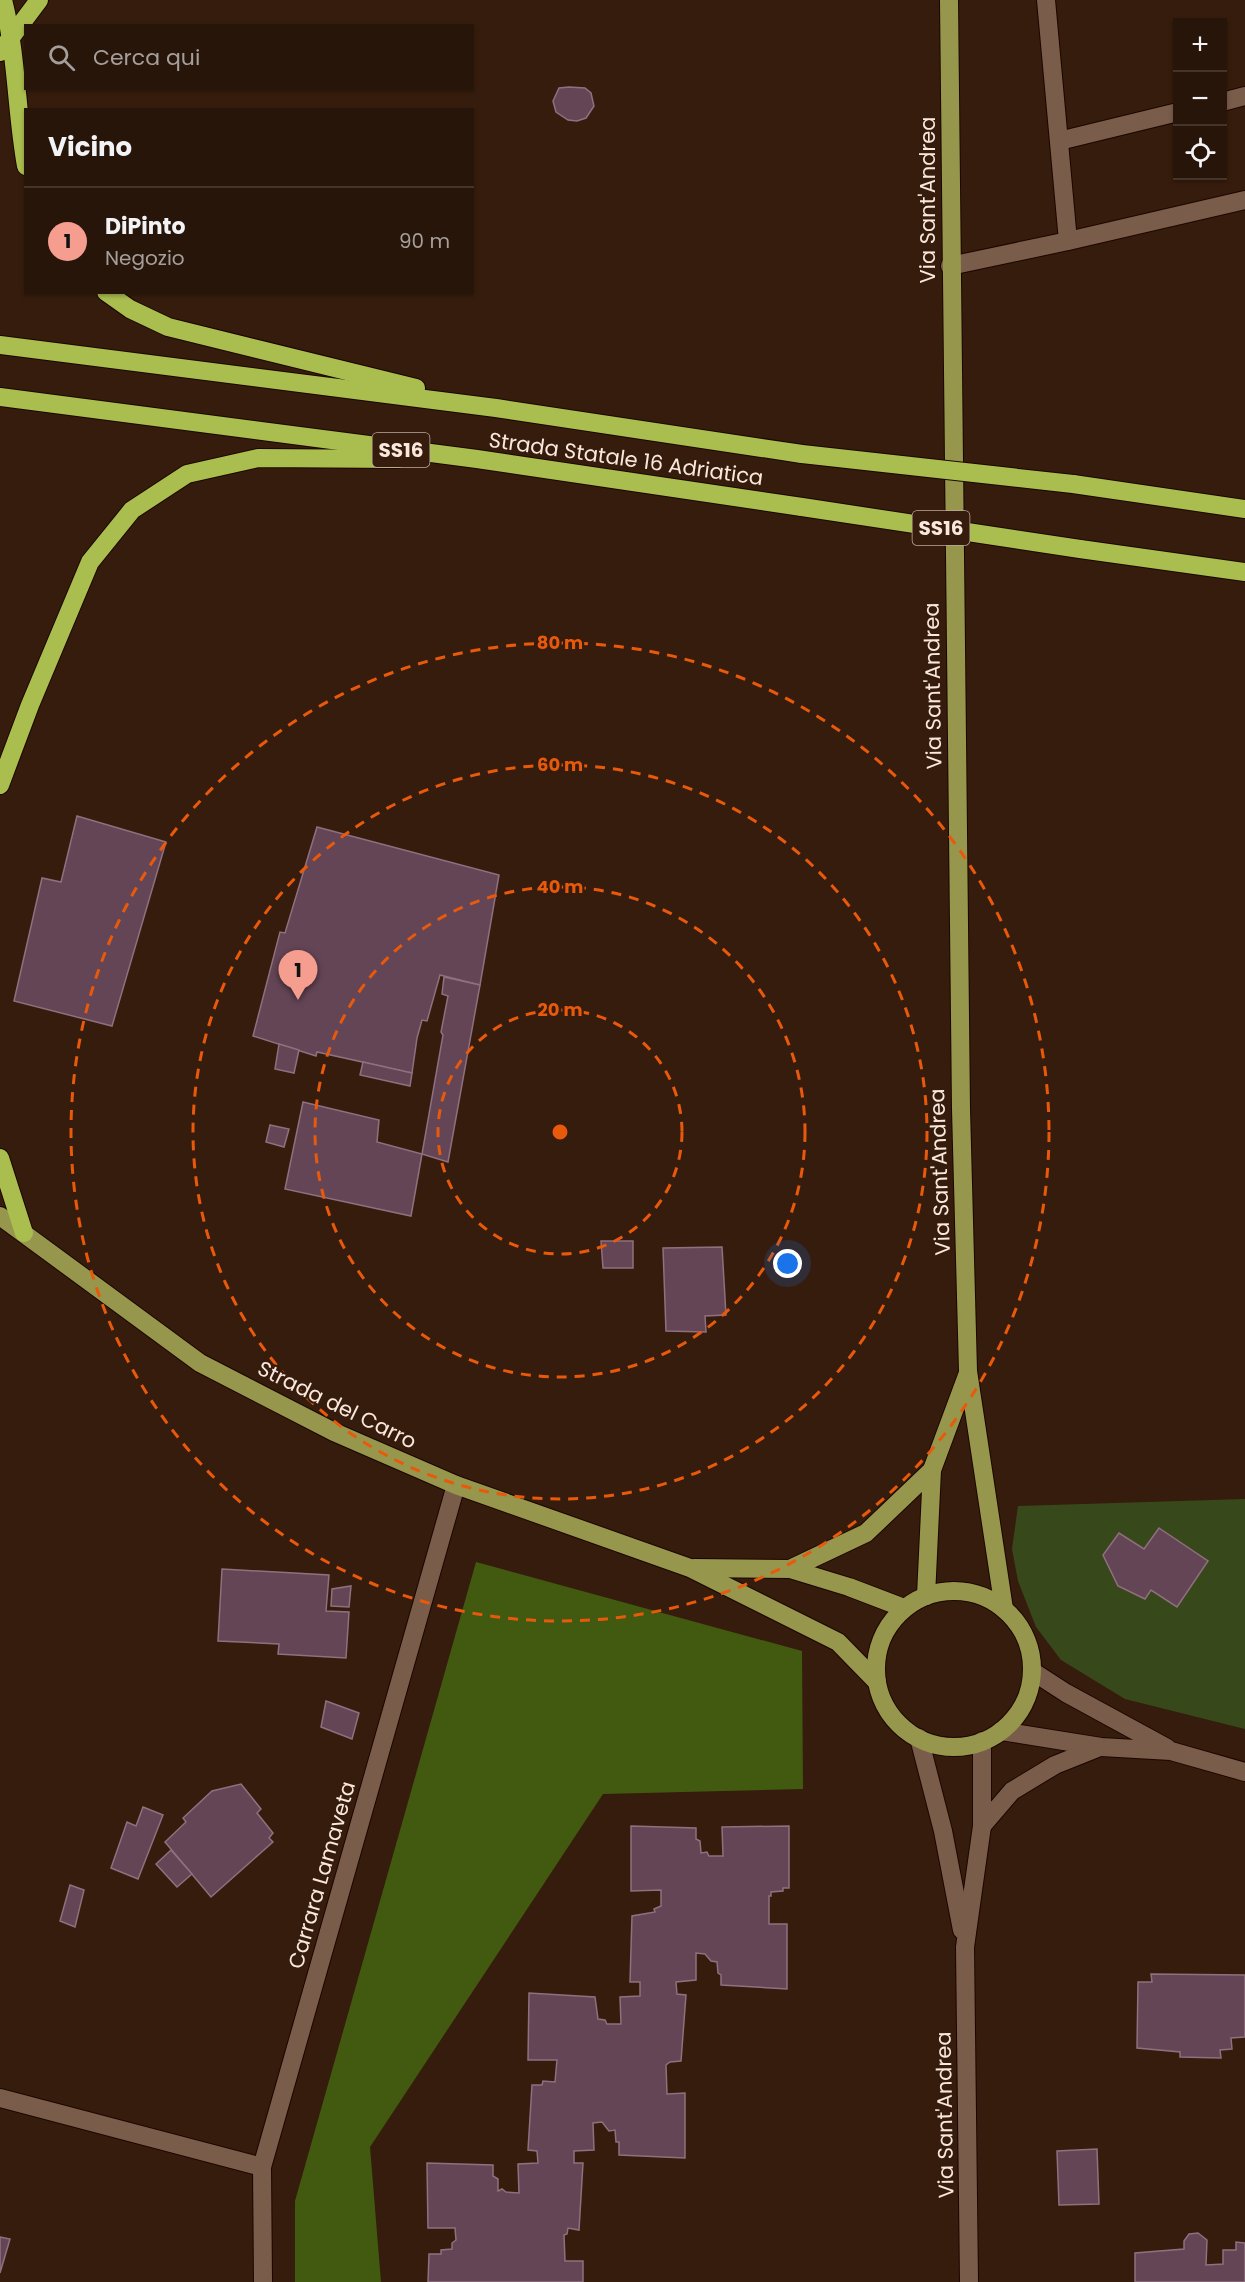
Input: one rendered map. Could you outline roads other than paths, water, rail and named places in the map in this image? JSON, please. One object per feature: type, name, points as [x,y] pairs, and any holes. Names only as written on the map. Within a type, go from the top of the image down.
[{"type":"highway","points":[[3,0],[12,34],[19,128],[24,155]]},
{"type":"highway","points":[[0,52],[39,0]]},
{"type":"highway","points":[[109,294],[130,309],[168,327],[496,408]]},
{"type":"highway","name":"Strada Statale 16 Adriatica","points":[[0,345],[496,408],[802,454],[1073,484],[1245,509]]},
{"type":"highway","name":"Strada Statale 16 Adriatica","points":[[0,397],[477,459],[1245,572]]},
{"type":"highway","points":[[0,785],[30,705],[90,562],[132,510],[187,474],[258,458],[477,459]]},
{"type":"highway","points":[[0,1158],[24,1233]]},
{"type":"main road","name":"Via Sant'Andrea","points":[[949,0],[950,266],[961,1108],[968,1371],[1004,1609]]},
{"type":"main road","name":"Strada del Carro","points":[[0,1216],[200,1363],[334,1432],[456,1485],[690,1568],[838,1642],[877,1682]]},
{"type":"main road","name":"Via Sant'Andrea","points":[[926,1596],[932,1470],[968,1371]]},
{"type":"main road","points":[[790,1569],[866,1533],[932,1470]]},
{"type":"main road","name":"Strada del Carro","points":[[690,1568],[790,1569],[849,1587],[904,1608]]},
{"type":"main road","name":"Via Sant'Andrea","points":[[946,1591],[967,1592],[987,1598],[1004,1609],[1020,1627],[1029,1648],[1032,1671],[1028,1693],[1017,1714],[1001,1731],[982,1741],[961,1746],[939,1746],[919,1738],[899,1725],[884,1705],[877,1682],[875,1661],[880,1641],[890,1623],[904,1608],[926,1596],[946,1591]]},
{"type":"street","points":[[1046,0],[1068,241]]},
{"type":"street","points":[[1227,101],[1245,96]]},
{"type":"street","points":[[1059,141],[1173,113]]},
{"type":"street","points":[[950,266],[1245,200]]},
{"type":"street","name":"Carrara Lamaveta","points":[[263,2282],[262,2167],[456,1485]]},
{"type":"street","points":[[1032,1671],[1066,1693],[1171,1751]]},
{"type":"street","points":[[1001,1731],[1101,1747],[1171,1751],[1245,1772]]},
{"type":"street","name":"Via Sant'Andrea","points":[[919,1738],[943,1831],[965,1947]]},
{"type":"street","name":"Via Sant'Andrea","points":[[969,2282],[965,1947],[982,1826],[982,1741]]},
{"type":"street","points":[[982,1826],[1012,1791],[1055,1765],[1101,1747]]},
{"type":"street","points":[[0,2098],[262,2167]]},
{"type":"place","name":"DiPinto","points":[[298,1000]]}]
